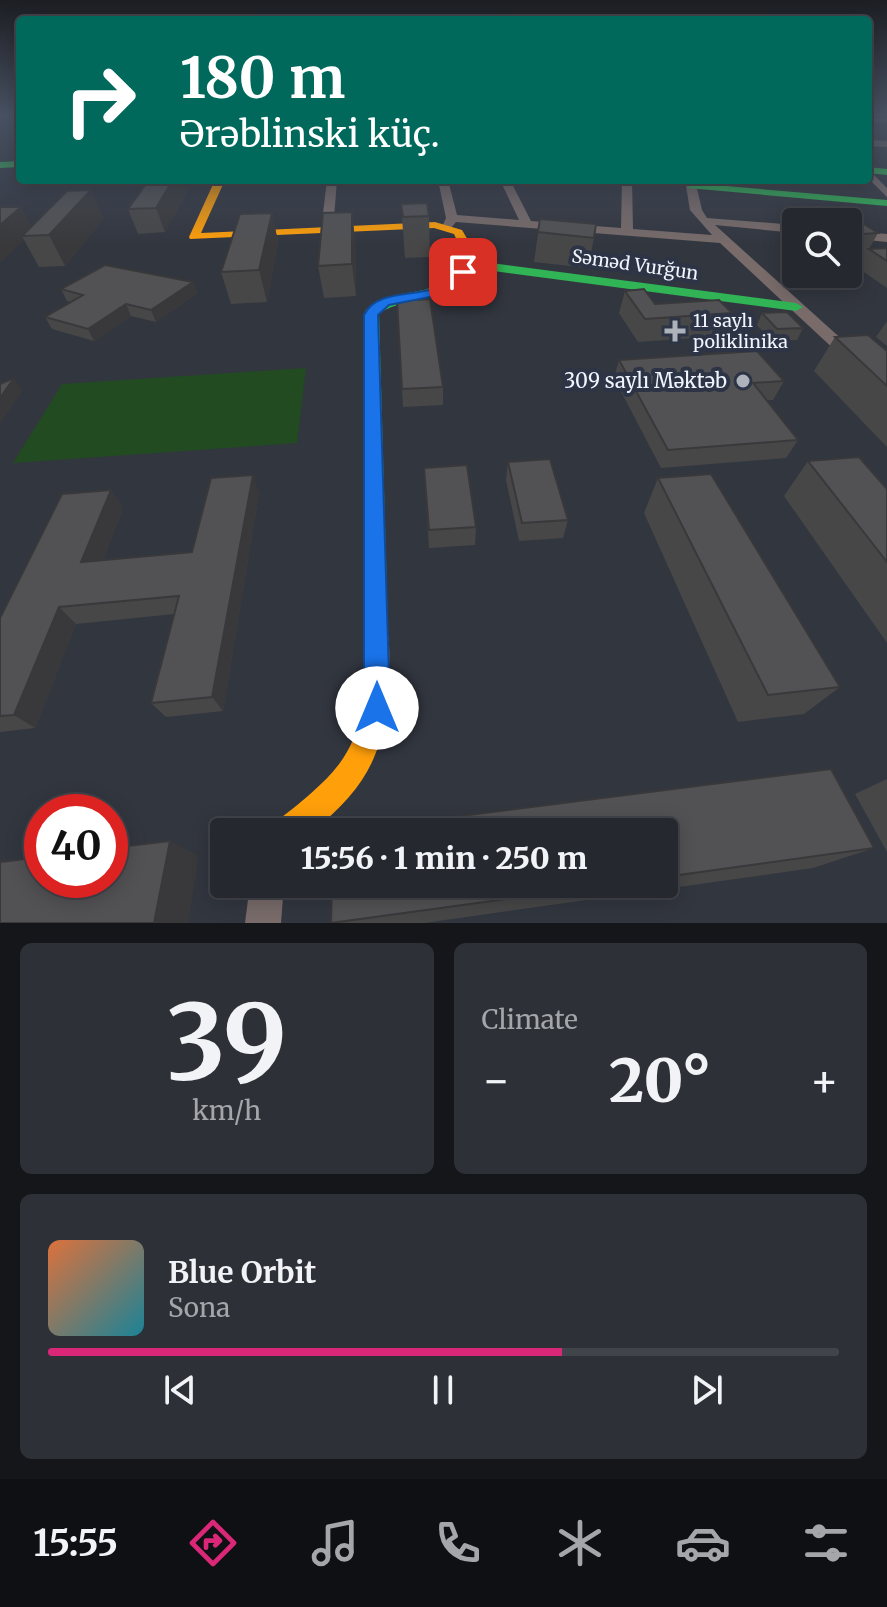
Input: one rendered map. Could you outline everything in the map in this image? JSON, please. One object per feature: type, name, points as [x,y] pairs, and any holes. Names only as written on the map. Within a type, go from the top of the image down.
[{"type":"street","points":[[872,176],[887,194]]},
{"type":"street","points":[[218,184],[194,237],[450,223],[527,224],[723,240]]},
{"type":"street","points":[[327,230],[332,184]]},
{"type":"street","points":[[307,818],[338,795],[351,780],[373,732],[377,678],[372,311],[385,302],[440,291],[454,282],[469,264],[467,247],[450,223],[444,184]]},
{"type":"street","points":[[507,184],[527,224]]},
{"type":"street","points":[[627,184],[627,233]]},
{"type":"street","points":[[691,184],[696,210],[703,221],[887,389]]},
{"type":"street","points":[[701,184],[887,203]]},
{"type":"street","points":[[703,221],[782,228]]},
{"type":"street","points":[[862,235],[887,238]]},
{"type":"street","name":"Səməd Vurğun","points":[[469,264],[796,307]]},
{"type":"street","points":[[263,923],[266,898]]},
{"type":"green space","points":[[306,368],[297,443],[13,463],[62,384]]},
{"type":"building","points":[[146,184],[171,184],[156,208],[128,209]]},
{"type":"building","points":[[91,190],[49,235],[22,236],[67,191]]},
{"type":"building","points":[[427,203],[429,216],[403,217],[401,204]]},
{"type":"building","points":[[0,207],[21,207],[0,225]]},
{"type":"building","points":[[352,212],[352,264],[318,266],[323,213]]},
{"type":"building","points":[[272,213],[259,270],[221,272],[240,214]]},
{"type":"building","points":[[540,219],[596,224],[594,238],[538,232]]},
{"type":"building","points":[[862,223],[878,233],[862,234]]},
{"type":"building","points":[[887,248],[887,261],[869,249]]},
{"type":"building","points":[[105,265],[193,282],[151,310],[126,304],[88,329],[45,317],[83,295],[61,289]]},
{"type":"building","points":[[644,289],[655,304],[719,300],[732,313],[645,319],[625,291]]},
{"type":"building","points":[[430,299],[443,387],[402,389],[397,301]]},
{"type":"building","points":[[787,312],[803,328],[777,329],[762,313]]},
{"type":"building","points":[[868,335],[887,351],[887,386],[835,337]]},
{"type":"building","points":[[757,351],[784,381],[753,383],[798,440],[668,450],[619,360]]},
{"type":"building","points":[[14,378],[0,398],[0,384]]},
{"type":"building","points":[[859,457],[887,489],[887,562],[808,461]]},
{"type":"building","points":[[550,459],[568,520],[522,523],[508,462]]},
{"type":"building","points":[[467,465],[476,527],[429,530],[424,468]]},
{"type":"building","points":[[711,474],[840,687],[768,695],[658,478]]},
{"type":"building","points":[[253,475],[212,697],[151,703],[179,596],[59,607],[14,715],[0,716],[0,618],[62,494],[111,490],[81,562],[192,552],[211,478]]},
{"type":"building","points":[[831,769],[874,848],[678,875],[678,818],[446,818]]},
{"type":"building","points":[[170,841],[154,923],[0,923],[0,862],[24,859],[24,898],[128,898],[128,846]]},
{"type":"building","points":[[332,898],[514,898],[331,923]]},
{"type":"traffic: fast","points":[[0,165],[16,164]]},
{"type":"traffic: fast","points":[[872,170],[887,172]]},
{"type":"traffic: fast","points":[[691,186],[887,203]]},
{"type":"traffic: fast","points":[[376,630],[372,311],[397,300],[438,291],[460,277],[467,264]]},
{"type":"traffic: fast","points":[[469,264],[796,307]]},
{"type":"traffic: slow","points":[[218,184],[194,237],[435,225],[458,232],[466,247],[467,264]]},
{"type":"traffic: slow","points":[[306,818],[341,787],[357,767],[367,746],[376,698],[376,630]]},
{"type":"place","name":"11 saylı poliklinika","points":[[675,331]]},
{"type":"place","name":"309 saylı Məktəb","points":[[743,381]]},
{"type":"route","points":[[377,708],[371,315],[374,308],[385,302],[424,296],[447,288],[463,272]]}]
